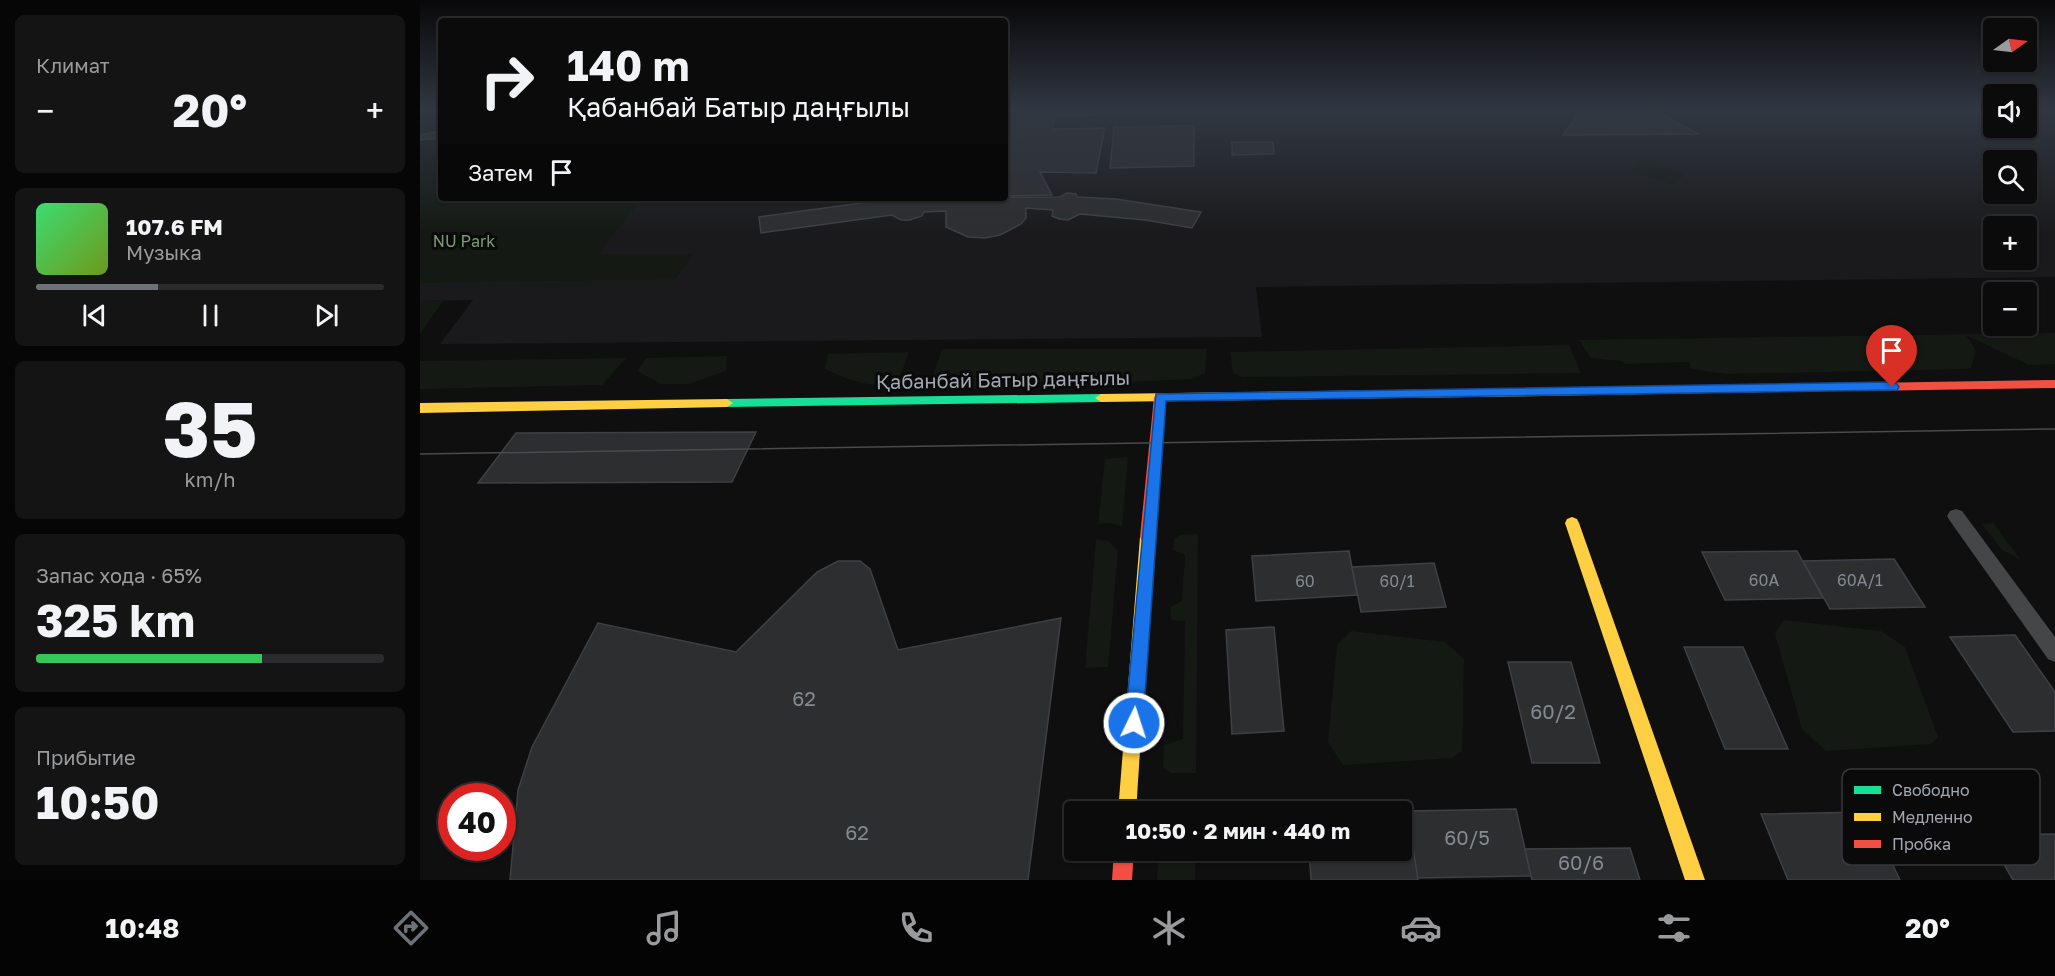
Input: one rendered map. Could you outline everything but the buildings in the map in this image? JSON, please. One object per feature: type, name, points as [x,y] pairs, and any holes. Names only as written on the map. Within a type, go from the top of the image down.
[{"type":"main road","name":"Қабанбай Батыр даңғылы","points":[[422,411],[2055,384]]},
{"type":"main road","points":[[1128,801],[1160,397]]},
{"type":"main road","points":[[1572,522],[1695,880]]},
{"type":"main road","points":[[1122,880],[1123,861]]},
{"type":"street","points":[[1956,516],[2055,653]]},
{"type":"shaded area","points":[[420,151],[438,151],[438,201],[1008,201],[1008,151],[1983,151],[1983,204],[2037,204],[2037,151],[2055,151],[2055,277],[1256,287],[1262,337],[440,344],[473,300],[420,301]]},
{"type":"green space","name":"NU Park","points":[[420,151],[438,151],[438,201],[640,201],[598,254],[694,254],[675,279],[420,283]]},
{"type":"green space","points":[[1640,160],[1684,174],[1675,185],[1630,171]]},
{"type":"green space","points":[[444,300],[420,334],[420,301]]},
{"type":"green space","points":[[2037,333],[2055,333],[2055,364],[2029,365],[1966,335],[1976,350],[1971,368],[1965,369],[1726,374],[1691,369],[1689,362],[1625,364],[1622,361],[1591,358],[1579,340],[1983,334],[1983,336],[2037,336]]},
{"type":"green space","points":[[1569,345],[1581,373],[1242,377],[1233,373],[1230,352]]},
{"type":"green space","points":[[942,349],[1207,349],[1205,373],[1191,379],[928,391]]},
{"type":"green space","points":[[909,352],[900,374],[883,384],[863,383],[825,369],[828,354]]},
{"type":"green space","points":[[727,356],[726,371],[688,384],[661,384],[637,371],[646,358]]},
{"type":"green space","points":[[626,358],[602,385],[420,389],[420,361]]},
{"type":"green space","points":[[1128,457],[1122,527],[1112,523],[1098,524],[1105,459]]},
{"type":"green space","points":[[1993,523],[2021,560],[2002,550],[1982,524]]},
{"type":"green space","points":[[1198,534],[1196,773],[1171,773],[1163,768],[1164,745],[1183,739],[1185,621],[1171,620],[1170,607],[1182,601],[1185,555],[1173,550],[1174,540],[1179,535]]},
{"type":"green space","points":[[1096,539],[1108,541],[1118,551],[1108,667],[1085,668]]},
{"type":"green space","points":[[1783,620],[1881,631],[1905,647],[1938,737],[1931,744],[1826,751],[1802,729],[1775,634]]},
{"type":"green space","points":[[1351,631],[1445,642],[1464,659],[1462,751],[1452,758],[1343,765],[1328,742],[1337,645]]},
{"type":"green space","points":[[1158,861],[1195,861],[1195,880],[1157,880]]},
{"type":"tram line","points":[[420,454],[2055,429]]},
{"type":"traffic: fast","points":[[1543,392],[1865,387]]},
{"type":"traffic: fast","points":[[727,403],[1101,398]]},
{"type":"traffic: slow","points":[[1101,398],[1543,392]]},
{"type":"traffic: slow","points":[[420,408],[727,403]]},
{"type":"traffic: slow","points":[[1572,523],[1695,880]]},
{"type":"traffic: slow","points":[[1128,801],[1147,537]]},
{"type":"traffic: jam","points":[[1865,387],[2055,384]]},
{"type":"traffic: jam","points":[[1147,537],[1160,397]]},
{"type":"traffic: jam","points":[[1122,880],[1123,861]]},
{"type":"route","points":[[1134,723],[1151,484],[1160,397],[1892,387]]}]
